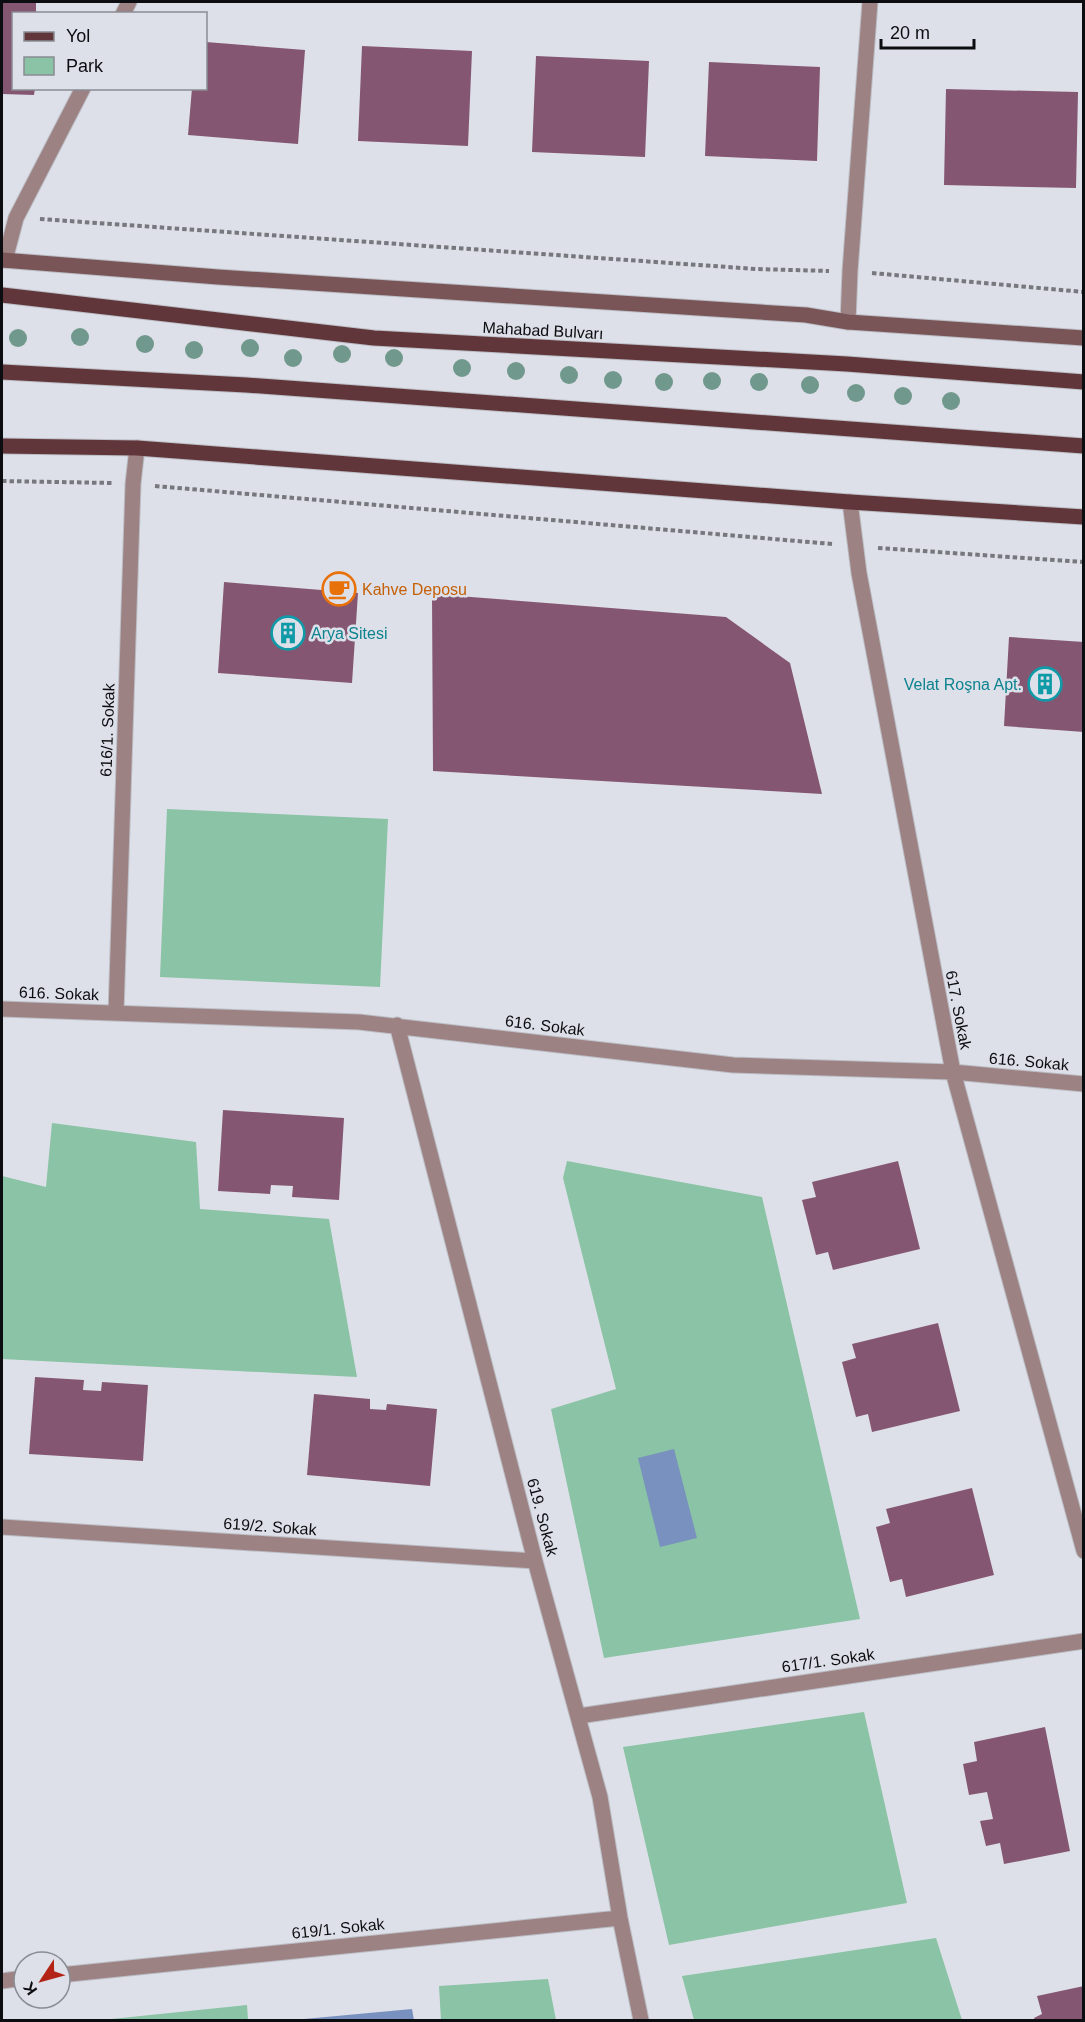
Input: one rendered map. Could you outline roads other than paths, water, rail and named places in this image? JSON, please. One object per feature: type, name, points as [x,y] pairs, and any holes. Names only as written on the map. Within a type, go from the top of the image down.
[{"type":"main road","points":[[3,260],[229,278],[794,314],[848,321],[1083,338]]},
{"type":"main road","name":"Mahabad Bulvarı","points":[[2,295],[374,338],[847,364],[1083,382]]},
{"type":"main road","points":[[2,372],[246,385],[1083,446]]},
{"type":"main road","points":[[2,446],[136,448],[850,502],[1083,517]]},
{"type":"street","points":[[848,321],[870,2]]},
{"type":"street","points":[[3,260],[16,218],[82,90]]},
{"type":"street","name":"616/1. Sokak","points":[[116,1013],[136,448]]},
{"type":"street","name":"617. Sokak","points":[[850,502],[855,546],[952,1072],[1083,1551]]},
{"type":"street","name":"616. Sokak","points":[[2,1009],[397,1025],[733,1065],[952,1072],[1083,1084]]},
{"type":"street","name":"619. Sokak","points":[[397,1025],[535,1561],[600,1797],[620,1918],[641,2020]]},
{"type":"street","name":"619/2. Sokak","points":[[2,1527],[535,1561]]},
{"type":"street","name":"617/1. Sokak","points":[[579,1716],[1083,1641]]},
{"type":"street","name":"619/1. Sokak","points":[[72,1974],[620,1918]]},
{"type":"water","points":[[674,1449],[697,1538],[660,1547],[638,1458]]},
{"type":"water","points":[[412,2009],[414,2020],[304,2020],[304,2019]]},
{"type":"place","name":"Kahve Deposu","points":[[339,589]]},
{"type":"place","name":"Arya Sitesi","points":[[288,633]]},
{"type":"place","name":"Velat Roşna Apt.","points":[[1045,684]]}]
